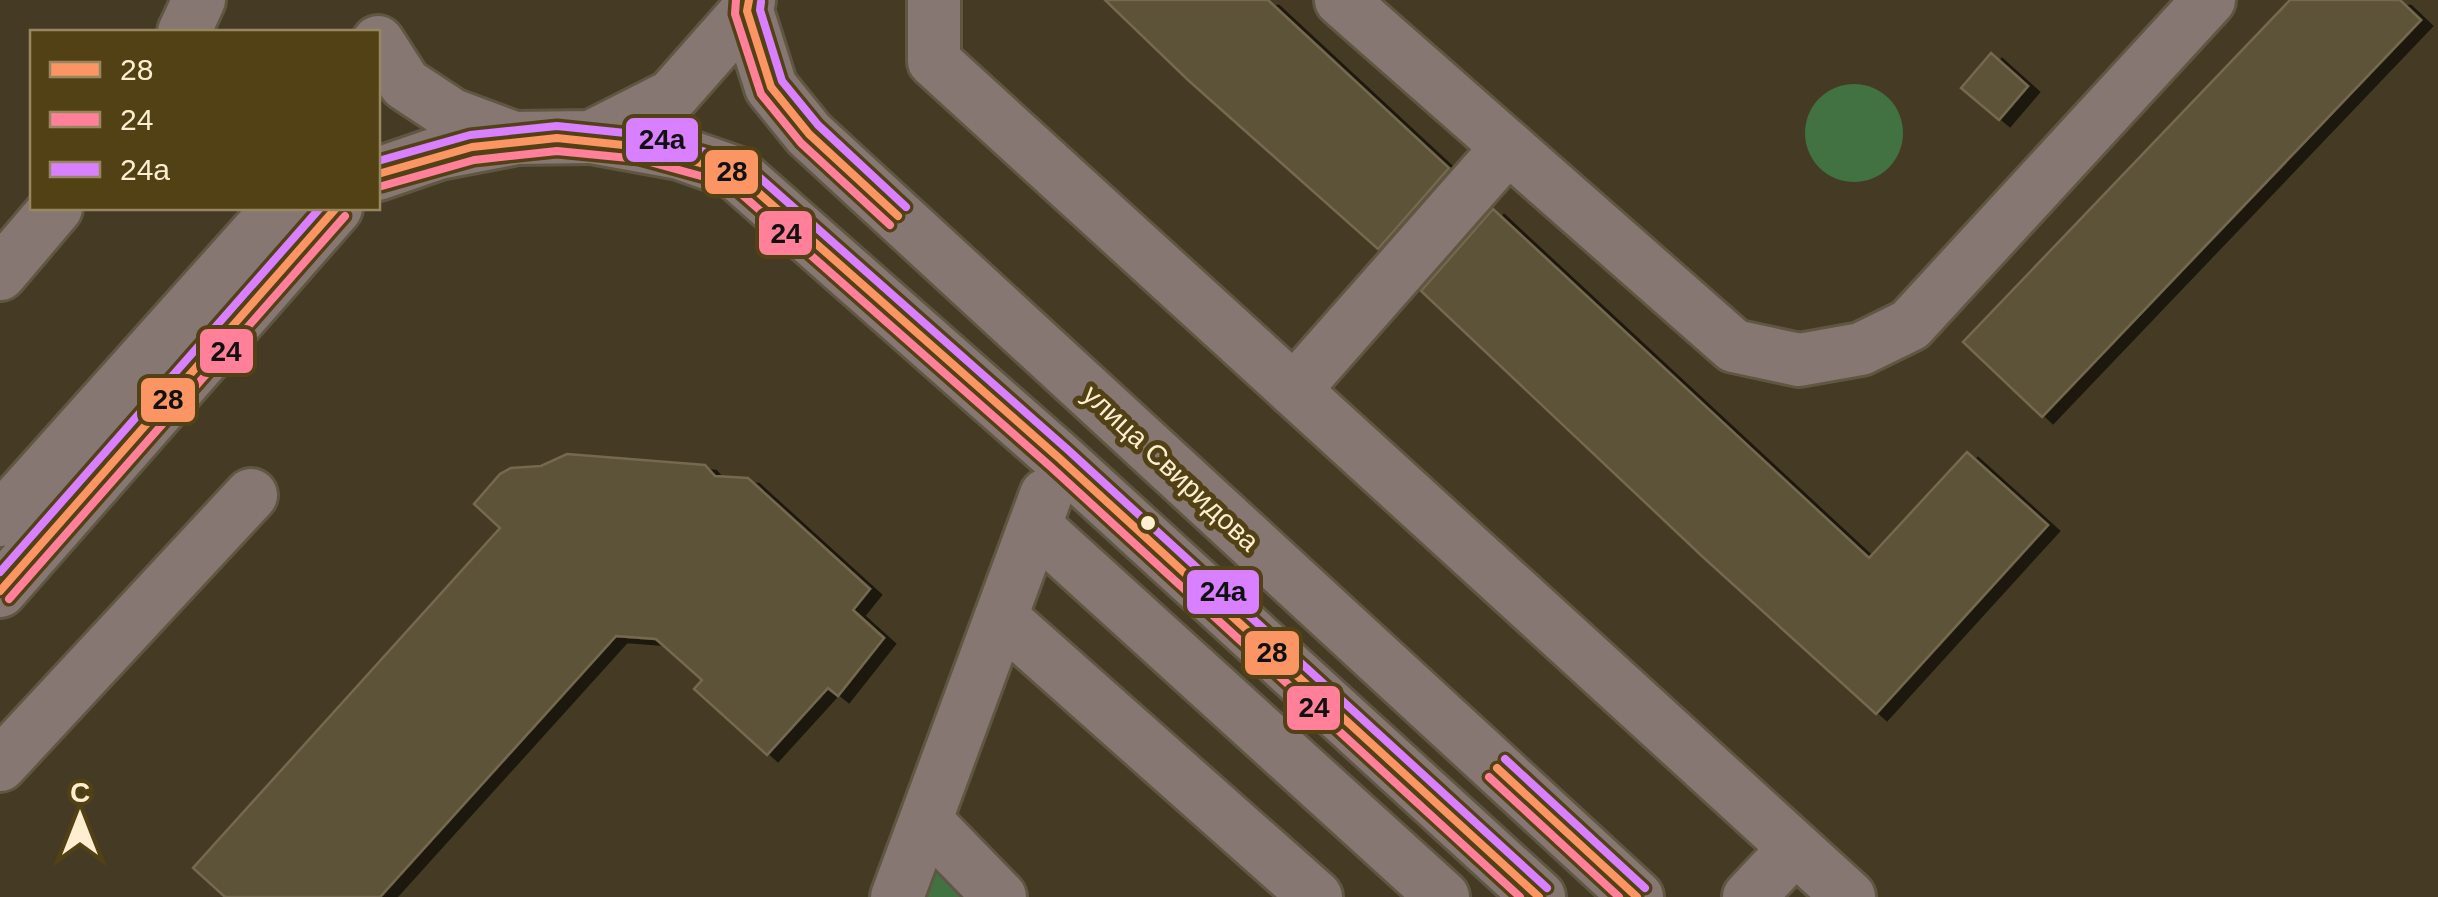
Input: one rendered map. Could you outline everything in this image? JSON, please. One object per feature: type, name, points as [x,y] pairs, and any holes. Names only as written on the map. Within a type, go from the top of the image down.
[{"type":"street","points":[[185,30],[199,0]]},
{"type":"street","points":[[361,0],[371,30]]},
{"type":"street","points":[[934,0],[934,60],[1850,897]]},
{"type":"street","points":[[1341,0],[1734,346],[1799,360],[1860,349],[1910,325],[2209,0]]},
{"type":"street","points":[[591,137],[672,96],[748,5]]},
{"type":"street","name":"улица Свиридова","points":[[748,5],[771,87],[809,134],[1637,897]]},
{"type":"street","points":[[380,45],[405,84],[452,116],[514,138]]},
{"type":"street","points":[[380,173],[439,153],[514,138],[591,137],[679,153],[736,172],[1059,458],[1539,897]]},
{"type":"street","points":[[1294,390],[1508,147]]},
{"type":"street","points":[[0,274],[54,210]]},
{"type":"street","points":[[0,520],[277,210]]},
{"type":"street","points":[[0,590],[333,210]]},
{"type":"street","points":[[898,897],[1059,458]]},
{"type":"street","points":[[0,765],[251,495]]},
{"type":"street","points":[[1036,526],[1444,897]]},
{"type":"street","points":[[1002,619],[1316,897]]},
{"type":"street","points":[[926,821],[1000,897]]},
{"type":"street","points":[[1749,897],[1795,848]]},
{"type":"green space","points":[[1844,84],[1864,84],[1889,98],[1900,114],[1900,152],[1889,168],[1864,182],[1844,182],[1827,174],[1813,160],[1805,143],[1805,123],[1813,106],[1827,92]]},
{"type":"green space","points":[[936,864],[965,897],[924,897]]},
{"type":"building","points":[[1105,0],[1268,0],[1449,168],[1378,249],[1188,80]]},
{"type":"building","points":[[2290,0],[2400,0],[2421,20],[2042,417],[1963,342]]},
{"type":"building","points":[[1991,53],[2028,86],[1999,120],[1961,88]]},
{"type":"building","points":[[1493,209],[1869,558],[1967,452],[2048,525],[1876,714],[1421,291]]},
{"type":"building","points":[[567,454],[705,465],[715,476],[748,478],[870,589],[853,610],[884,638],[838,696],[828,688],[767,755],[694,689],[702,680],[656,639],[616,636],[380,897],[225,897],[193,868],[500,528],[474,504],[500,474],[511,468],[541,466]]},
{"type":"transit line","name":"24","points":[[736,0],[735,14],[761,94],[801,143],[890,225]]},
{"type":"transit line","name":"28","points":[[749,0],[747,11],[771,87],[809,134],[898,216]]},
{"type":"transit line","name":"24a","points":[[761,2],[760,10],[782,81],[818,125],[906,207]]},
{"type":"transit line","name":"24a","points":[[380,160],[470,135],[557,126],[645,135],[742,162],[1067,449],[1547,888]]},
{"type":"transit line","name":"28","points":[[380,173],[472,147],[557,138],[642,147],[736,173],[1059,458],[1539,897]]},
{"type":"transit line","name":"24","points":[[382,186],[474,160],[557,151],[639,159],[730,184],[1051,467],[1520,897]]},
{"type":"transit line","name":"24a","points":[[0,572],[318,210]]},
{"type":"transit line","name":"28","points":[[0,591],[334,210]]},
{"type":"transit line","name":"24","points":[[9,599],[345,216]]},
{"type":"transit line","name":"24a","points":[[1505,759],[1645,888]]},
{"type":"transit line","name":"28","points":[[1497,768],[1637,897]]},
{"type":"transit line","name":"24","points":[[1489,777],[1619,897]]}]
